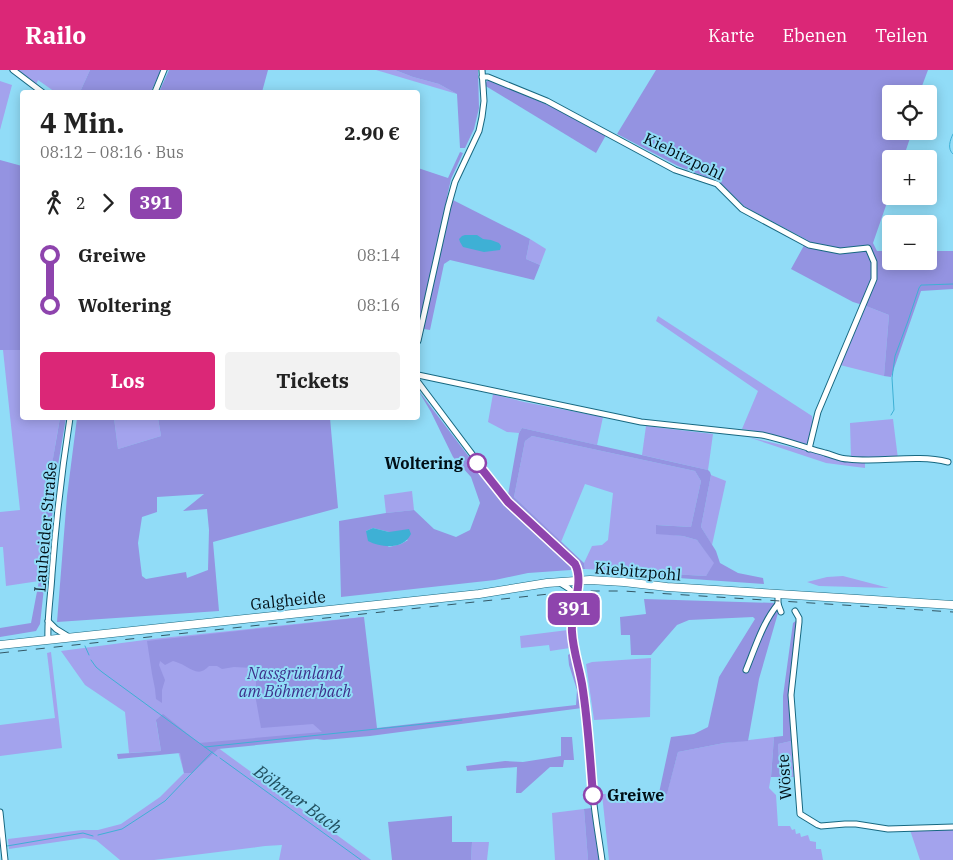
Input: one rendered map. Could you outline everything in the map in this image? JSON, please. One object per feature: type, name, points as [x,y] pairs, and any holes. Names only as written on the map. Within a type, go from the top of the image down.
[{"type":"main road","name":"Galgheide","points":[[0,645],[470,595],[578,580]]},
{"type":"main road","name":"Kiebitzpohl","points":[[578,580],[953,605]]},
{"type":"street","points":[[13,70],[39,90]]},
{"type":"street","points":[[156,90],[164,70]]},
{"type":"street","points":[[420,332],[455,182],[479,131],[484,102],[482,70]]},
{"type":"street","name":"Kiebitzpohl","points":[[482,77],[488,77],[547,101],[675,170],[717,184],[742,209],[809,245],[840,251],[868,248],[874,262],[874,279],[818,412],[809,449]]},
{"type":"street","points":[[420,375],[641,422],[762,435],[846,459],[936,459],[948,462]]},
{"type":"street","name":"Kiebitzpohl","points":[[420,385],[508,502],[575,564],[578,570],[578,580]]},
{"type":"street","name":"Lauheider Straße","points":[[48,639],[59,494],[70,420]]},
{"type":"street","points":[[578,580],[571,630],[585,705],[593,795],[602,860]]},
{"type":"street","points":[[558,582],[573,591],[576,597]]},
{"type":"street","points":[[778,594],[778,604],[781,612]]},
{"type":"street","points":[[746,670],[769,616],[778,604]]},
{"type":"street","name":"Wöste","points":[[795,611],[800,622],[791,695],[800,814],[821,826],[856,824],[888,829],[953,827]]},
{"type":"street","points":[[48,621],[56,629],[69,637]]},
{"type":"street","points":[[0,812],[5,860]]},
{"type":"green space","points":[[16,70],[90,70],[81,90],[52,90],[38,80],[36,85]]},
{"type":"green space","points":[[90,70],[161,70],[152,90],[81,90]]},
{"type":"green space","points":[[169,70],[268,70],[263,90],[160,90]]},
{"type":"green space","points":[[376,70],[395,70],[439,84],[457,94]]},
{"type":"green space","points":[[395,70],[478,70],[479,108],[474,129],[465,148],[460,148],[457,94],[439,84]]},
{"type":"green space","points":[[656,70],[928,70],[922,85],[882,85],[882,140],[909,140],[906,150],[882,150],[882,205],[886,205],[873,243],[877,251],[882,251],[882,270],[937,270],[937,251],[953,251],[953,289],[921,291],[891,377],[884,376],[889,315],[853,302],[791,269],[807,240],[745,207],[719,182],[678,166],[617,134]]},
{"type":"green space","points":[[488,80],[548,105],[606,135],[596,153],[484,85]]},
{"type":"green space","points":[[0,81],[12,85],[0,130]]},
{"type":"green space","points":[[460,152],[463,153],[451,179],[447,197],[530,239],[526,259],[540,265],[534,280],[450,260],[444,264],[430,330],[420,328],[420,169],[448,178]]},
{"type":"green space","points":[[0,160],[20,165],[20,350],[0,350]]},
{"type":"green space","points":[[530,239],[546,249],[540,265],[526,259]]},
{"type":"green space","points":[[866,306],[889,315],[884,376],[840,365]]},
{"type":"green space","points":[[658,316],[812,416],[813,423],[808,443],[804,445],[742,429],[758,391],[656,321]]},
{"type":"green space","points":[[3,350],[20,350],[20,420],[60,420],[47,499],[39,581],[6,586],[3,547],[0,547],[0,512],[20,510]]},
{"type":"green space","points":[[420,393],[505,504],[571,565],[571,570],[528,573],[495,580],[341,597],[339,521],[414,510],[434,529],[456,537],[470,530],[480,503],[471,477],[453,457]],"holes":[[[373,528],[408,540],[389,547],[366,531]]]},
{"type":"green space","points":[[493,394],[603,417],[597,445],[522,428],[519,433],[507,432],[488,422]]},
{"type":"green space","points":[[893,419],[898,459],[851,458],[850,423]]},
{"type":"green space","points":[[60,420],[66,420],[57,471],[40,624],[36,631],[0,637],[0,628],[31,623],[39,581],[51,470]]},
{"type":"green space","points":[[77,420],[114,420],[118,449],[161,436],[158,420],[330,420],[338,508],[213,542],[219,611],[57,622],[67,496]],"holes":[[[204,494],[183,511],[207,509],[209,530],[208,570],[187,578],[186,572],[146,579],[142,576],[138,543],[142,517],[157,512],[157,497]]]},
{"type":"green space","points":[[114,420],[158,420],[161,436],[118,449]]},
{"type":"green space","points":[[646,426],[713,434],[708,470],[642,455]]},
{"type":"green space","points":[[522,428],[708,470],[711,475],[701,527],[716,551],[720,563],[738,573],[763,578],[764,584],[635,575],[635,572],[706,576],[714,563],[697,540],[683,536],[656,534],[656,525],[691,527],[701,481],[695,471],[532,436],[525,441],[514,497],[584,563],[585,569],[581,569],[579,564],[511,501],[508,495],[519,433]]},
{"type":"green space","points":[[532,436],[695,471],[701,481],[691,527],[657,525],[656,533],[683,536],[697,540],[715,563],[706,576],[585,569],[584,563],[592,546],[602,545],[608,540],[613,493],[585,484],[561,542],[514,497],[525,441]]},
{"type":"green space","points":[[748,437],[828,456],[865,462],[865,468],[826,463]]},
{"type":"green space","points":[[711,475],[726,481],[712,545],[701,527]]},
{"type":"green space","points":[[412,491],[414,510],[386,513],[384,495]]},
{"type":"green space","points":[[843,576],[889,588],[819,586],[807,582],[827,577]]},
{"type":"green space","points":[[644,599],[776,603],[778,613],[759,679],[748,741],[724,743],[678,752],[667,794],[659,793],[671,737],[694,734],[708,727],[719,677],[755,619],[753,617],[689,620],[677,625],[651,655],[631,655],[630,635],[621,635],[620,617],[646,614]]},
{"type":"green space","name":"Nassgrünland am Böhmerbach","points":[[363,617],[375,731],[217,747],[371,860],[279,860],[282,845],[154,860],[120,860],[96,840],[84,838],[9,849],[8,839],[82,830],[98,830],[121,824],[160,797],[184,773],[178,751],[156,721],[161,751],[129,753],[125,712],[85,685],[61,651],[152,639]]},
{"type":"green space","points":[[364,617],[377,728],[576,705],[577,690],[569,665],[568,655],[571,653],[582,708],[370,736],[317,739],[218,749],[192,773],[184,773],[180,753],[118,759],[117,754],[161,751],[156,720],[163,714],[199,743],[322,732],[313,724],[261,728],[256,700],[256,679],[253,668],[234,667],[222,669],[217,666],[209,666],[203,671],[198,672],[175,661],[165,665],[160,661],[159,665],[165,680],[162,690],[162,703],[156,699],[147,641]]},
{"type":"green space","points":[[797,620],[798,627],[790,695],[791,741],[778,744],[779,759],[786,769],[785,777],[771,777],[774,737],[783,736],[783,696],[793,623]]},
{"type":"green space","points":[[568,630],[570,648],[550,651],[549,645],[521,648],[520,636]]},
{"type":"green space","points":[[51,652],[62,748],[0,756],[0,725],[55,718],[47,653]]},
{"type":"green space","points":[[651,658],[650,717],[594,720],[586,664]]},
{"type":"green space","points":[[561,737],[572,737],[574,760],[564,760],[563,767],[550,767],[521,793],[516,793],[517,767],[467,771],[466,766],[505,761],[523,762],[561,756]]},
{"type":"green space","points":[[774,737],[769,788],[776,795],[778,826],[790,826],[792,830],[795,829],[796,834],[800,833],[801,837],[808,835],[810,841],[816,842],[816,849],[821,849],[823,860],[609,860],[602,794],[667,793],[678,752],[724,743]]},
{"type":"green space","points":[[791,741],[794,777],[785,777],[786,770],[779,759],[778,744]]},
{"type":"green space","points":[[591,808],[599,860],[588,860],[584,809]]},
{"type":"green space","points":[[584,809],[588,860],[555,860],[552,813]]},
{"type":"green space","points":[[452,816],[452,842],[472,842],[471,860],[392,860],[388,822]]},
{"type":"green space","points":[[910,830],[953,830],[953,860],[920,860]]},
{"type":"green space","points":[[472,842],[489,842],[487,860],[471,860]]},
{"type":"shaded area","points":[[465,235],[477,235],[483,239],[499,243],[501,246],[500,250],[484,252],[463,247],[459,239]]},
{"type":"shaded area","points":[[373,528],[389,532],[409,529],[411,534],[403,543],[386,546],[368,541],[366,531]]},
{"type":"waterway","points":[[953,134],[950,142],[953,154]]},
{"type":"waterway","points":[[891,415],[894,410],[892,378],[895,356],[919,288],[921,285],[953,284]]},
{"type":"waterway","name":"Böhmer Bach","points":[[85,646],[89,655]]},
{"type":"waterway","name":"Böhmer Bach","points":[[91,660],[102,672],[217,756]]},
{"type":"waterway","points":[[205,747],[462,720]]},
{"type":"waterway","points":[[98,835],[122,829],[165,801],[212,752]]},
{"type":"waterway","name":"Böhmer Bach","points":[[220,758],[361,860]]},
{"type":"waterway","points":[[7,846],[83,833],[93,836]]},
{"type":"railway","points":[[0,653],[577,591],[623,591],[953,612]]},
{"type":"bus line","name":"391","points":[[477,463],[508,502],[575,564],[578,570],[578,587],[571,630],[584,699],[593,795]]},
{"type":"place","name":"Woltering","points":[[477,463]]},
{"type":"place","name":"Greiwe","points":[[593,795]]}]
